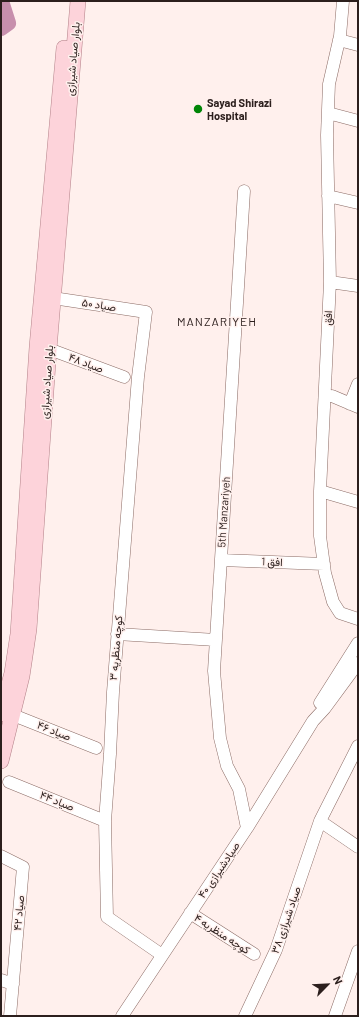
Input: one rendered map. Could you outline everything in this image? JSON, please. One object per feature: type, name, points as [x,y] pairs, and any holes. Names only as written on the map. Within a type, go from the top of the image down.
[{"type":"main road","name":"بلوار صیاد شیرازی","points":[[1,761],[18,634],[43,348],[68,1]]},
{"type":"main road","name":"بلوار صیاد شیرازی","points":[[43,348],[53,298],[78,1]]},
{"type":"street","name":"افق","points":[[344,1],[339,40],[329,84],[327,135],[330,282],[320,491],[320,536],[324,564],[333,602],[340,613],[358,619]]},
{"type":"street","points":[[339,40],[358,44]]},
{"type":"street","points":[[328,113],[358,121]]},
{"type":"street","name":"5th Manzariyeh","points":[[244,191],[214,671],[220,738],[227,766],[239,789],[248,828]]},
{"type":"street","points":[[328,196],[358,203]]},
{"type":"street","points":[[330,282],[358,286]]},
{"type":"street","name":"صیاد ۵۰","points":[[53,298],[146,312]]},
{"type":"street","name":"کوچه منظریه ۳","points":[[146,312],[138,376],[117,634],[105,820],[107,917],[162,955]]},
{"type":"street","name":"صیاد ۴۸","points":[[43,348],[124,377]]},
{"type":"street","points":[[332,396],[354,405],[358,384]]},
{"type":"street","points":[[320,491],[358,502]]},
{"type":"street","name":"افق 1","points":[[221,560],[324,564]]},
{"type":"street","points":[[117,634],[216,640]]},
{"type":"street","name":"۴۰ صیادشیرازی","points":[[314,721],[318,707],[358,643]]},
{"type":"street","name":"۴۰ صیادشیرازی","points":[[122,1016],[248,828],[314,721],[326,708],[358,663]]},
{"type":"street","name":"صیاد ۴۶","points":[[7,714],[96,748]]},
{"type":"street","name":"صیاد شیرازی ۳۸","points":[[245,1016],[276,950],[320,821],[358,746]]},
{"type":"street","name":"صیاد ۴۴","points":[[9,782],[105,820]]},
{"type":"street","points":[[320,821],[358,847]]},
{"type":"street","name":"صیاد ۴۲","points":[[1,856],[23,867],[13,984]]},
{"type":"street","name":"کوچه منظریه ۴","points":[[190,913],[254,954]]},
{"type":"street","points":[[335,1016],[354,976],[358,951]]},
{"type":"street","points":[[1,980],[13,984],[10,1016]]},
{"type":"waterway","points":[[1,1],[8,23],[1,28]]},
{"type":"place","name":"Sayad Shirazi Hospital","points":[[198,109]]},
{"type":"district","name":"MANZARIYEH","points":[[217,322]]}]
